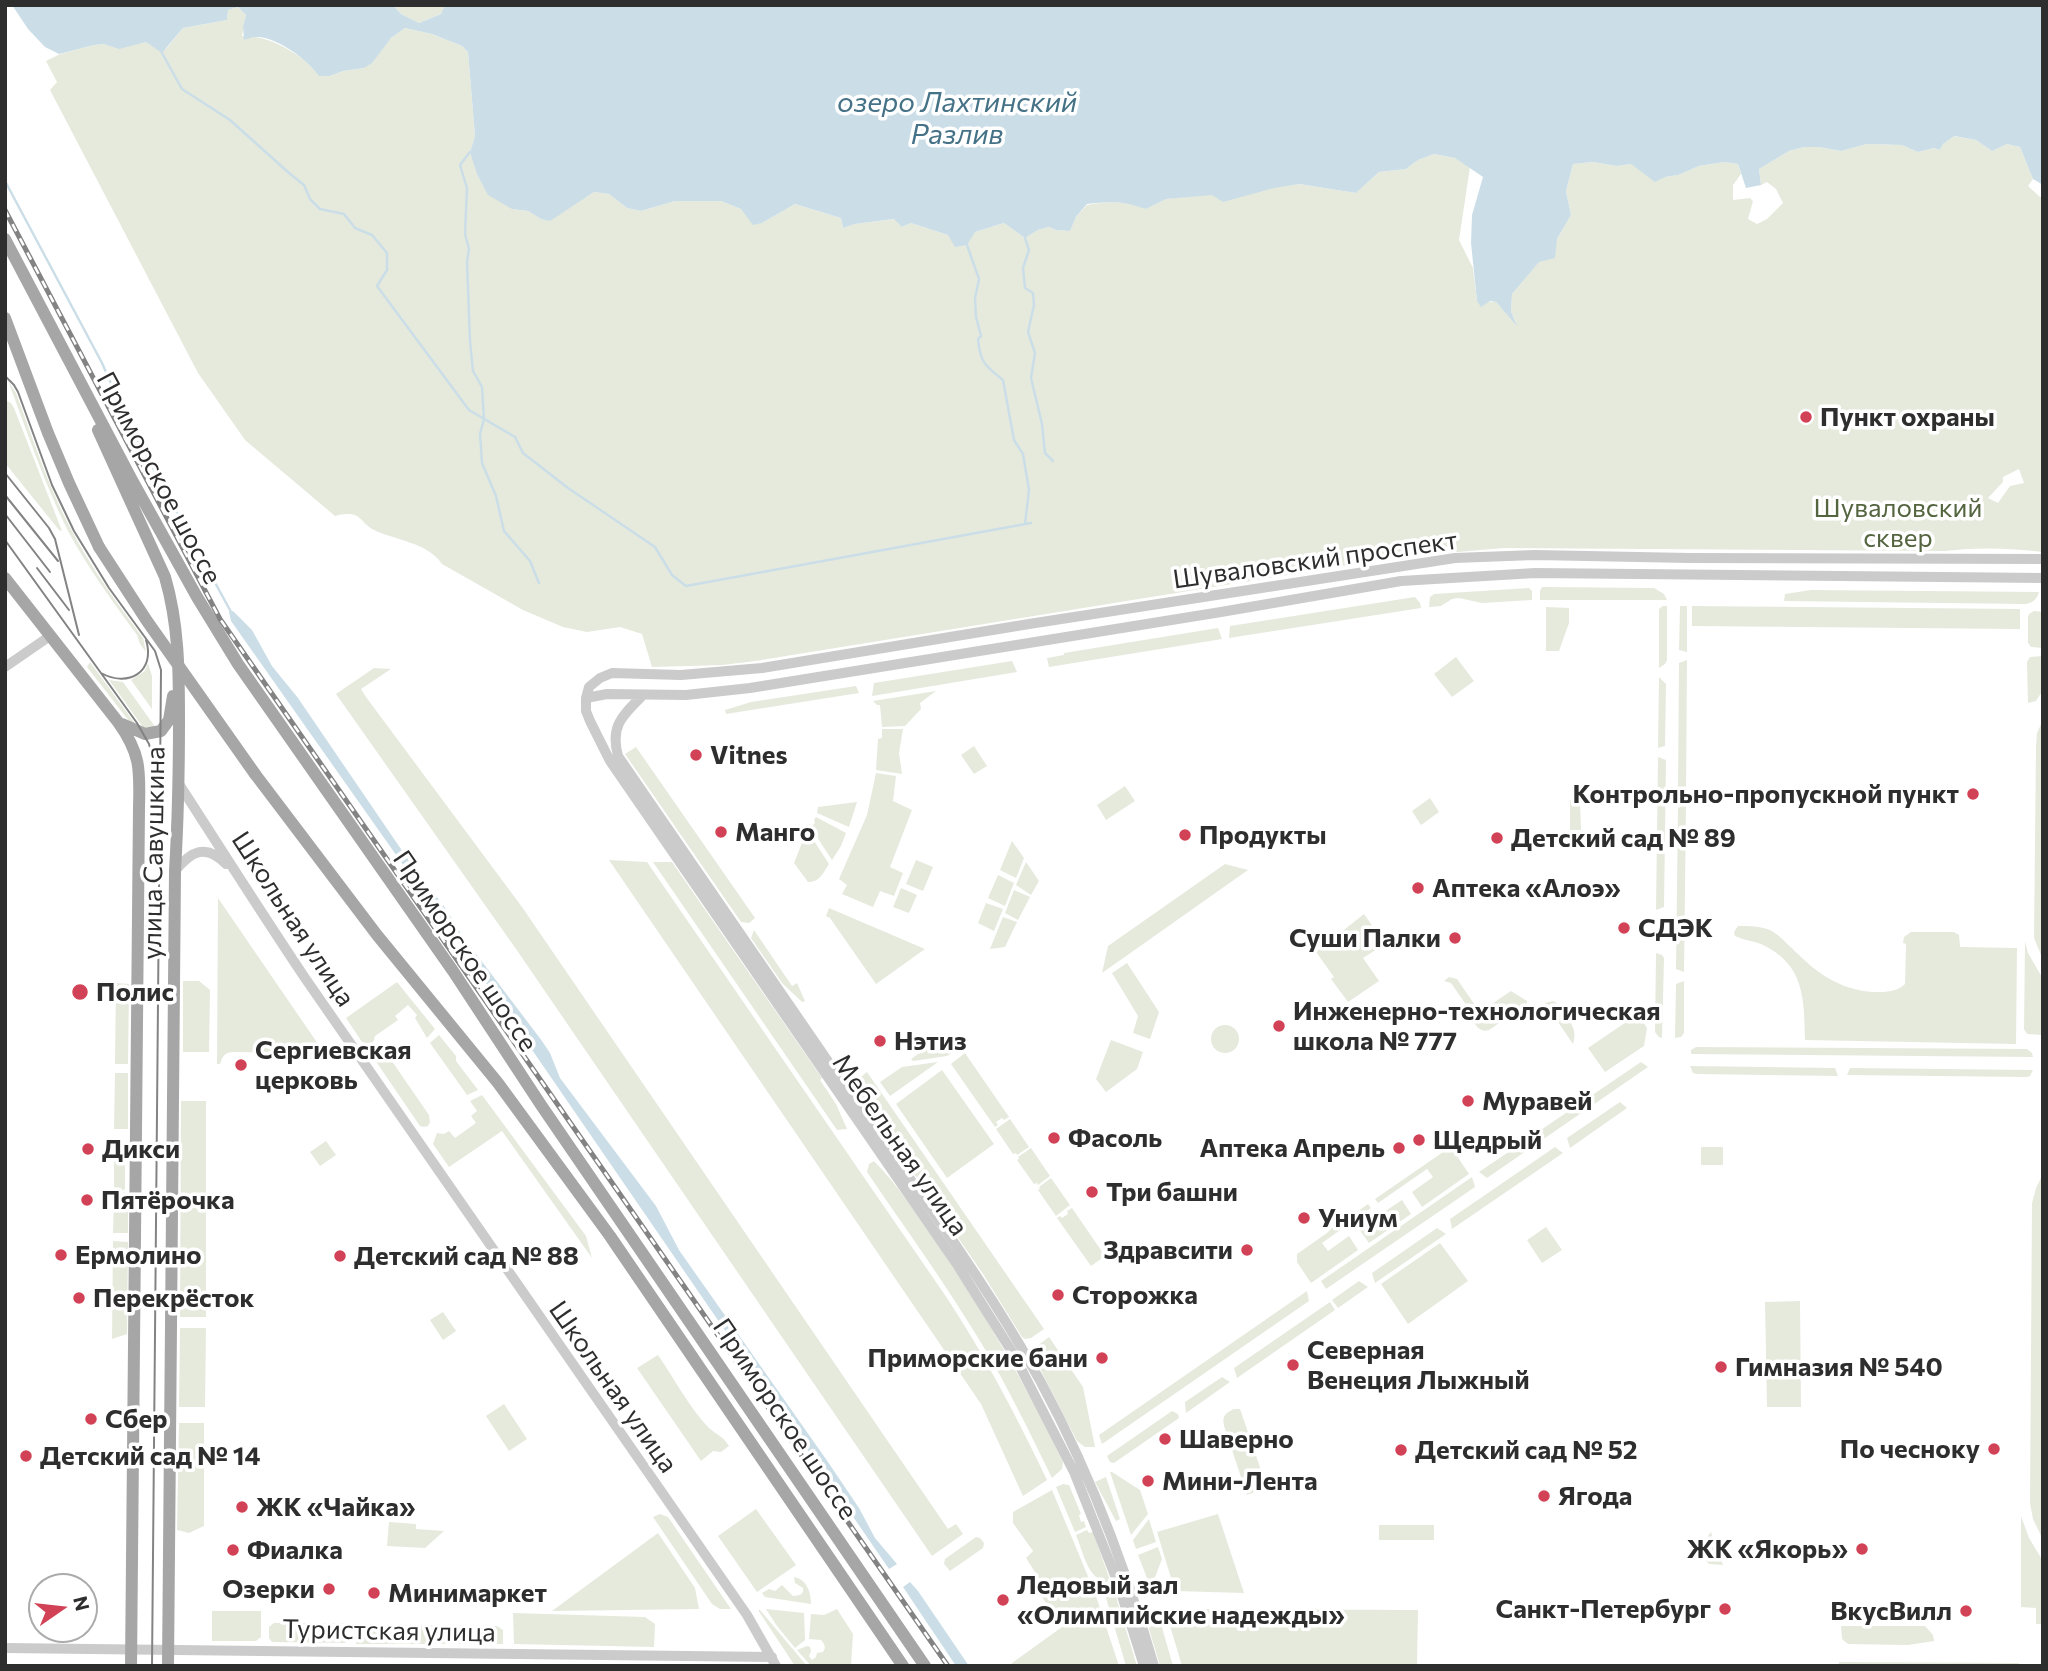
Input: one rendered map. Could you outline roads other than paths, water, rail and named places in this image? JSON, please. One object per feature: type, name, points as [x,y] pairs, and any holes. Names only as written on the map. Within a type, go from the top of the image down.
[{"type":"main road","name":"Приморское шоссе","points":[[5,239],[191,586],[238,664],[453,971],[541,1105],[925,1666]]},
{"type":"main road","name":"Приморское шоссе","points":[[5,318],[69,483],[99,547],[147,621],[255,774],[377,935],[498,1083],[610,1236],[903,1666]]},
{"type":"main road","name":"улица Савушкина","points":[[68,358],[108,456],[165,577],[176,622],[179,665],[179,784],[175,870],[168,1666]]},
{"type":"main road","name":"улица Савушкина","points":[[5,578],[118,722],[134,747],[138,761],[131,1666]]},
{"type":"main road","points":[[118,722],[145,734],[156,733],[165,727],[169,720],[179,665]]},
{"type":"street","name":"Шуваловский проспект","points":[[2043,559],[1535,555],[1455,558],[762,668],[681,675],[612,673],[589,687],[586,698],[607,694],[686,695],[750,688],[1411,580],[1535,573],[2043,578]]},
{"type":"street","points":[[5,667],[50,636]]},
{"type":"street","name":"Мебельная улица","points":[[642,696],[620,718],[615,733],[618,756],[967,1261],[1022,1349],[1095,1492],[1128,1579],[1154,1666]]},
{"type":"street","name":"Мебельная улица","points":[[586,698],[586,711],[610,761],[958,1266],[1014,1355],[1077,1479],[1118,1583],[1144,1666]]},
{"type":"street","name":"Школьная улица","points":[[179,784],[239,879],[506,1270],[744,1611],[774,1661]]},
{"type":"street","points":[[175,870],[186,858],[202,851],[211,852],[239,879]]},
{"type":"street","name":"Туристская улица","points":[[5,1648],[774,1661]]},
{"type":"water","name":"озеро Лахтинский Разлив","points":[[12,5],[393,5],[401,14],[419,23],[441,14],[445,5],[2043,5],[2043,185],[2033,179],[2020,147],[2007,144],[1992,151],[1976,140],[1954,136],[1943,144],[1940,150],[1934,148],[1918,152],[1902,145],[1867,144],[1841,151],[1804,147],[1789,151],[1759,169],[1761,185],[1746,188],[1738,164],[1724,162],[1699,166],[1655,182],[1631,164],[1573,164],[1566,191],[1571,215],[1557,239],[1555,258],[1539,262],[1512,294],[1511,311],[1517,326],[1496,302],[1490,301],[1481,307],[1477,301],[1471,243],[1472,215],[1483,177],[1455,158],[1434,154],[1418,160],[1406,169],[1379,172],[1356,193],[1299,184],[1223,202],[1212,195],[1166,199],[1146,209],[1117,202],[1087,204],[1076,217],[1070,231],[1049,227],[1025,238],[1004,223],[975,232],[967,245],[955,247],[948,235],[911,223],[902,227],[894,219],[843,228],[841,218],[795,204],[762,223],[753,225],[741,209],[721,201],[675,201],[641,211],[627,208],[609,194],[594,192],[550,221],[528,211],[512,209],[488,195],[477,174],[470,152],[475,136],[468,52],[462,46],[432,34],[405,28],[391,38],[372,63],[364,68],[319,76],[299,56],[281,44],[263,37],[244,40],[246,15],[238,7],[228,10],[227,20],[183,28],[162,53],[146,42],[119,49],[104,44],[94,45],[59,54],[45,47],[28,29]]},
{"type":"water","points":[[233,611],[252,630],[272,666],[298,698],[405,855],[542,1041],[560,1078],[656,1206],[679,1250],[828,1462],[859,1508],[875,1538],[897,1564],[889,1569],[473,964],[231,621],[229,612]]},
{"type":"water","points":[[910,1582],[969,1666],[956,1666],[903,1587]]},
{"type":"waterway","points":[[162,53],[182,89],[230,120],[304,185],[310,199],[320,209],[344,214],[355,228],[372,235],[387,253],[387,270],[377,286],[469,410],[515,437],[523,453],[568,488],[655,547],[672,575],[686,586],[1031,523]]},
{"type":"waterway","points":[[470,152],[460,165],[467,188],[465,234],[469,249],[467,262],[470,341],[473,371],[482,387],[482,463],[496,496],[504,531],[530,561],[539,583]]},
{"type":"waterway","points":[[5,181],[102,363],[128,422],[231,612]]},
{"type":"waterway","points":[[1025,238],[1029,250],[1023,268],[1025,288],[1033,293],[1034,305],[1028,332],[1035,353],[1031,378],[1042,424],[1045,453],[1053,461]]},
{"type":"waterway","points":[[967,245],[979,279],[975,298],[981,336],[978,339],[980,353],[988,367],[1003,380],[1014,440],[1023,454],[1029,490],[1025,524]]},
{"type":"tram line","points":[[5,376],[18,392],[52,485],[74,531],[109,588],[155,651],[161,670],[152,1666]]},
{"type":"tram line","points":[[5,473],[55,539],[79,635]]},
{"type":"tram line","points":[[5,495],[58,561]]},
{"type":"tram line","points":[[5,514],[50,572]]},
{"type":"tram line","points":[[5,540],[137,723],[149,744],[155,766]]},
{"type":"tram line","points":[[37,568],[69,610]]},
{"type":"tram line","points":[[101,673],[121,679],[137,674],[147,661],[146,640]]},
{"type":"railway","points":[[5,210],[220,619],[948,1666]]},
{"type":"place","name":"Пункт охраны","points":[[1806,417]]},
{"type":"place","name":"Vitnes","points":[[696,755]]},
{"type":"place","name":"Контрольно-пропускной пункт","points":[[1973,794]]},
{"type":"place","name":"Манго","points":[[721,832]]},
{"type":"place","name":"Продукты","points":[[1185,835]]},
{"type":"place","name":"Детский сад № 89","points":[[1497,838]]},
{"type":"place","name":"Аптека «Алоэ»","points":[[1418,888]]},
{"type":"place","name":"СДЭК","points":[[1624,928]]},
{"type":"place","name":"Суши Палки","points":[[1455,938]]},
{"type":"place","name":"Полис","points":[[80,992]]},
{"type":"place","name":"Инженерно-технологическая школа № 777","points":[[1279,1026]]},
{"type":"place","name":"Нэтиз","points":[[880,1041]]},
{"type":"place","name":"Сергиевская церковь","points":[[241,1065]]},
{"type":"place","name":"Муравей","points":[[1468,1101]]},
{"type":"place","name":"Фасоль","points":[[1054,1138]]},
{"type":"place","name":"Щедрый","points":[[1419,1140]]},
{"type":"place","name":"Аптека Апрель","points":[[1399,1148]]},
{"type":"place","name":"Дикси","points":[[88,1149]]},
{"type":"place","name":"Три башни","points":[[1092,1192]]},
{"type":"place","name":"Пятёрочка","points":[[87,1200]]},
{"type":"place","name":"Униум","points":[[1304,1218]]},
{"type":"place","name":"Здравсити","points":[[1247,1250]]},
{"type":"place","name":"Ермолино","points":[[61,1255]]},
{"type":"place","name":"Детский сад № 88","points":[[340,1256]]},
{"type":"place","name":"Сторожка","points":[[1058,1295]]},
{"type":"place","name":"Перекрёсток","points":[[79,1298]]},
{"type":"place","name":"Приморские бани","points":[[1102,1358]]},
{"type":"place","name":"Северная Венеция Лыжный","points":[[1293,1365]]},
{"type":"place","name":"Гимназия № 540","points":[[1721,1367]]},
{"type":"place","name":"Сбер","points":[[91,1419]]},
{"type":"place","name":"Шаверно","points":[[1165,1439]]},
{"type":"place","name":"По чесноку","points":[[1994,1449]]},
{"type":"place","name":"Детский сад № 52","points":[[1401,1450]]},
{"type":"place","name":"Детский сад № 14","points":[[26,1456]]},
{"type":"place","name":"Мини-Лента","points":[[1148,1481]]},
{"type":"place","name":"Ягода","points":[[1544,1496]]},
{"type":"place","name":"ЖК «Чайка»","points":[[242,1507]]},
{"type":"place","name":"ЖК «Якорь»","points":[[1862,1549]]},
{"type":"place","name":"Фиалка","points":[[233,1550]]},
{"type":"place","name":"Озерки","points":[[329,1589]]},
{"type":"place","name":"Минимаркет","points":[[374,1593]]},
{"type":"place","name":"Ледовый зал «Олимпийские надежды»","points":[[1003,1600]]},
{"type":"place","name":"Санкт-Петербург","points":[[1725,1609]]},
{"type":"place","name":"ВкусВилл","points":[[1966,1611]]},
{"type":"park label","name":"Шуваловский сквер","points":[[1898,523]]}]
